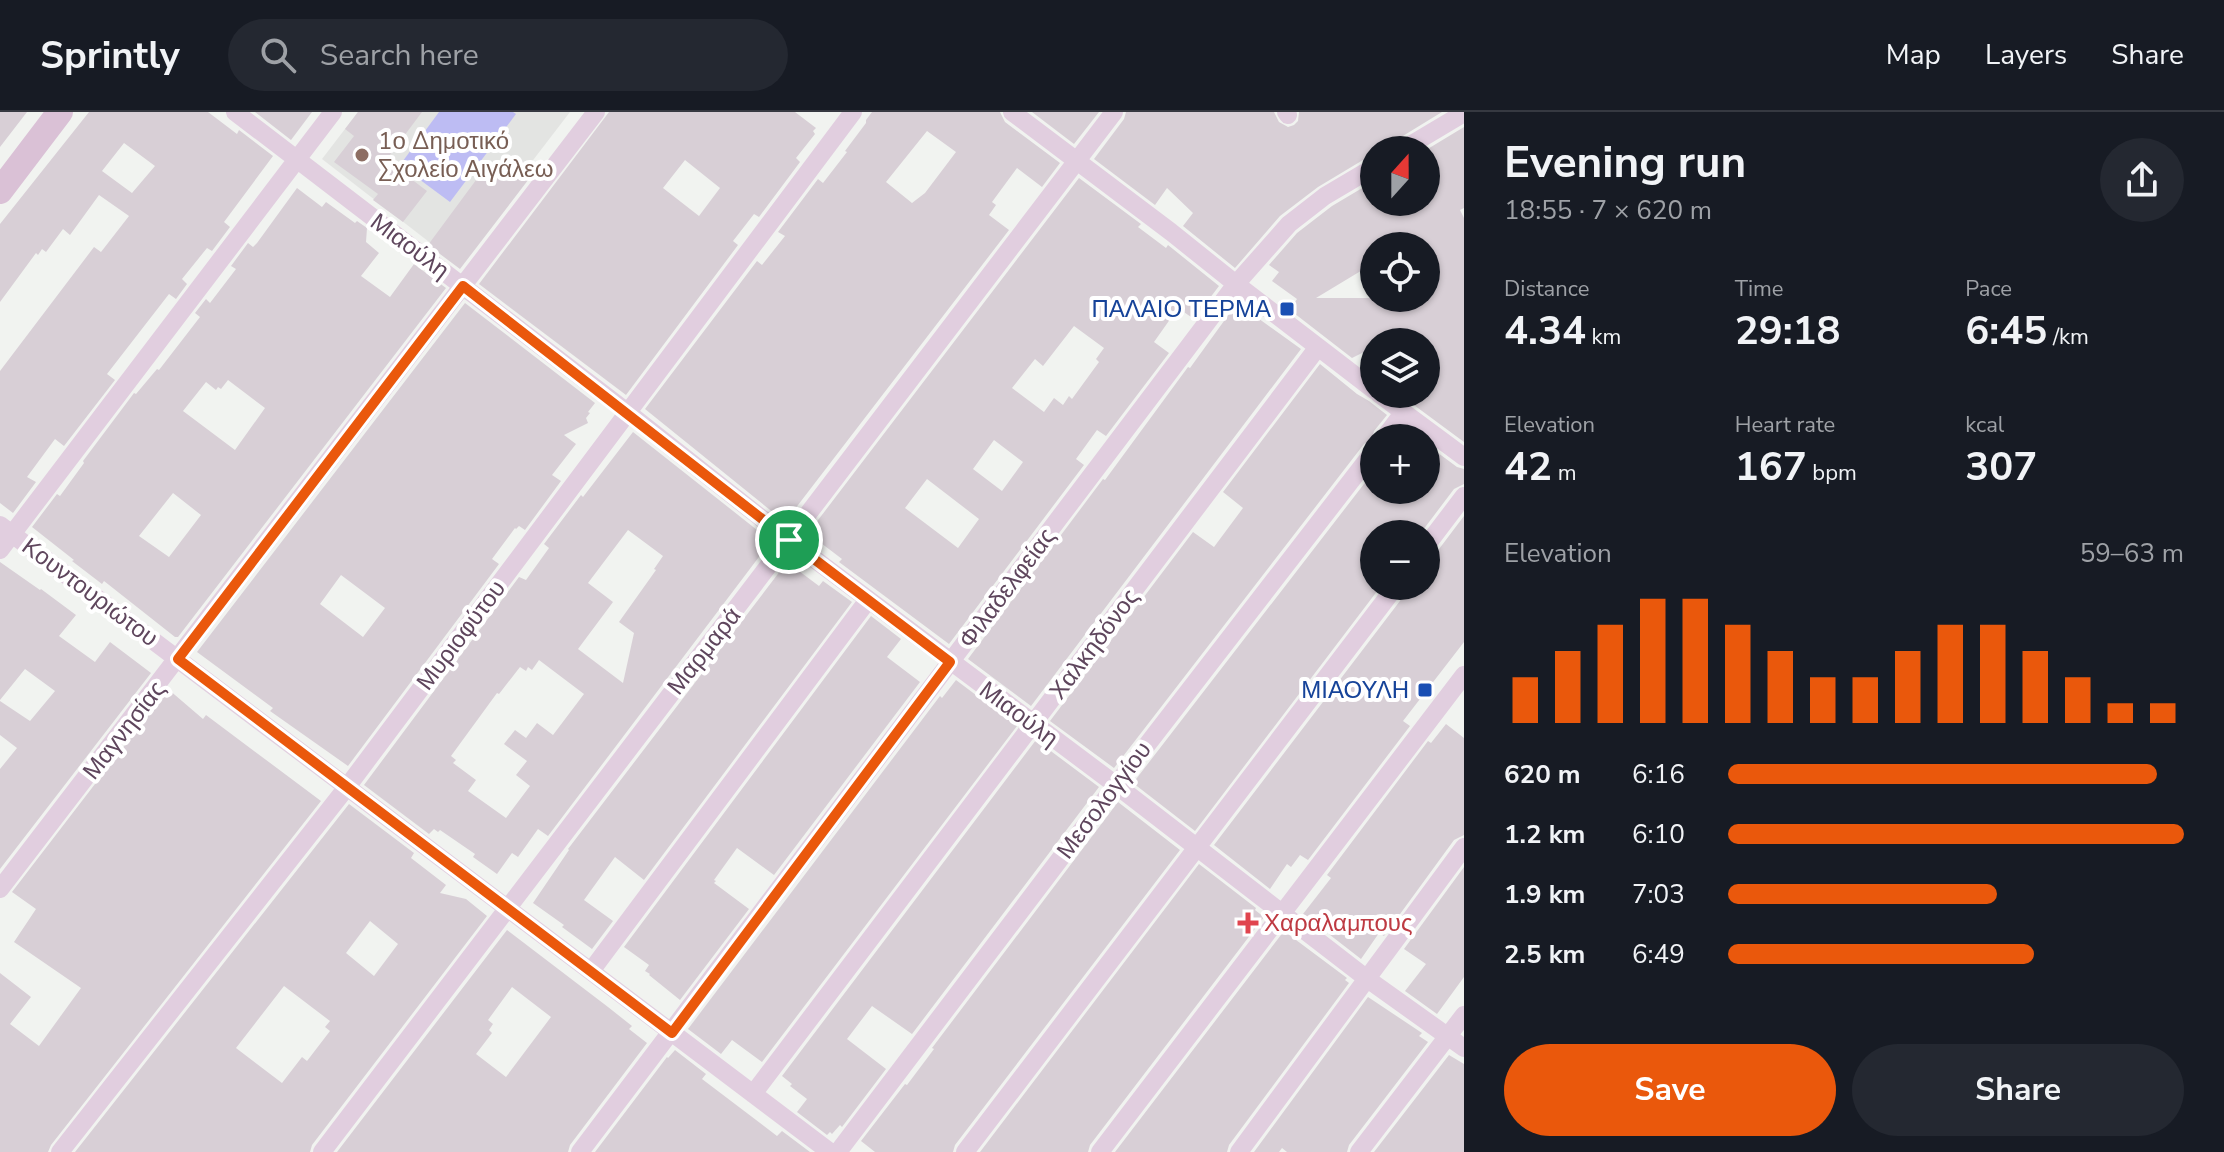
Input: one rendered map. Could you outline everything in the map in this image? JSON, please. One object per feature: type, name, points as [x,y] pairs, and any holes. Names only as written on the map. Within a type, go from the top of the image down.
[{"type":"street","points":[[0,191],[60,112]]},
{"type":"street","name":"Μιαούλη","points":[[235,112],[789,540],[1116,785],[1366,978],[1464,1048]]},
{"type":"street","points":[[0,550],[6,530],[333,112]]},
{"type":"street","name":"Μαγνησίας","points":[[0,889],[596,112]]},
{"type":"street","name":"Μυριοφύτου","points":[[60,1152],[347,787],[853,112]]},
{"type":"street","points":[[1012,112],[1360,379]]},
{"type":"street","name":"Μαρμαρά","points":[[322,1152],[1114,112]]},
{"type":"street","points":[[1425,136],[1464,113]]},
{"type":"street","name":"Φιλαδελφείας","points":[[580,1152],[1236,284],[1289,224],[1325,196],[1360,175]]},
{"type":"street","name":"Χαλκηδόνος","points":[[753,1094],[1318,347]]},
{"type":"street","points":[[1397,408],[1464,457]]},
{"type":"street","points":[[1395,424],[1403,413]]},
{"type":"street","name":"Μεσολογγίου","points":[[838,1152],[1360,469]]},
{"type":"street","points":[[1440,528],[1464,496]]},
{"type":"street","name":"Κουντουριώτου","points":[[6,530],[830,1152]]},
{"type":"street","points":[[591,971],[868,600]]},
{"type":"street","points":[[965,1152],[1385,600]]},
{"type":"street","points":[[1100,1152],[1464,675]]},
{"type":"street","points":[[1239,1152],[1464,847]]},
{"type":"street","points":[[1359,1152],[1464,1015]]},
{"type":"shaded area","points":[[358,112],[570,112],[455,262],[322,159]]},
{"type":"shaded area","points":[[439,112],[516,114],[450,202],[400,165]]},
{"type":"building","points":[[0,112],[27,112],[0,147]]},
{"type":"building","points":[[89,112],[208,112],[237,134],[239,130],[273,156],[224,222],[230,227],[212,251],[207,248],[182,279],[187,284],[176,299],[169,294],[107,374],[115,380],[64,446],[55,439],[27,477],[36,482],[13,513],[0,503],[0,371],[94,247],[101,252],[129,216],[99,195],[70,235],[63,229],[46,252],[42,249],[38,255],[36,253],[0,302],[0,224]],"holes":[[[124,143],[155,166],[132,193],[102,171]]]},
{"type":"building","points":[[255,112],[312,112],[291,140]]},
{"type":"building","points":[[358,112],[422,112],[386,160],[427,191],[403,222],[373,200],[378,194],[334,162],[354,136],[345,129]]},
{"type":"building","points":[[609,112],[795,112],[816,128],[813,131],[815,134],[796,158],[800,162],[759,217],[754,214],[733,241],[738,245],[626,395],[479,284]],"holes":[[[685,160],[720,188],[699,216],[663,188]]]},
{"type":"building","points":[[872,112],[1000,112],[1005,122],[1060,163],[1042,187],[1017,168],[992,202],[996,205],[989,215],[1009,230],[785,522],[645,409],[757,261],[762,265],[785,236],[778,232],[818,179],[823,183]],"holes":[[[927,131],[956,152],[925,193],[912,203],[886,182]]]},
{"type":"building","points":[[1032,112],[1099,112],[1074,144]]},
{"type":"building","points":[[1126,112],[1274,112],[1279,122],[1288,127],[1298,121],[1299,112],[1442,112],[1403,136],[1360,136],[1360,162],[1318,187],[1280,216],[1235,268],[1183,226],[1193,213],[1167,188],[1155,205],[1094,159]]},
{"type":"building","points":[[1464,127],[1464,208],[1460,210],[1464,218],[1464,442],[1418,408],[1440,408],[1440,328],[1360,328],[1360,354],[1352,358],[1290,310],[1297,299],[1272,281],[1279,272],[1269,265],[1297,233],[1360,189],[1360,216],[1440,216],[1440,142]]},
{"type":"building","points":[[514,155],[535,171],[460,269],[428,245],[479,176],[491,185]]},
{"type":"building","points":[[1079,178],[1141,224],[1138,227],[1166,248],[1168,245],[1219,286],[1194,319],[1178,308],[1154,342],[1169,353],[1106,436],[1097,430],[1076,459],[1084,465],[949,644],[839,562],[842,559],[817,540],[821,535],[812,528]],"holes":[[[1074,326],[1104,348],[1096,359],[1099,362],[1072,399],[1069,396],[1063,405],[1054,398],[1044,412],[1012,388],[1035,359],[1043,366]],[[994,440],[1023,462],[1002,491],[973,469]],[[927,479],[979,519],[958,548],[905,508]]]},
{"type":"building","points":[[297,188],[322,207],[326,202],[367,228],[366,242],[379,253],[361,276],[390,297],[414,264],[446,288],[175,637],[104,581],[102,584],[72,561],[32,527],[57,494],[60,496],[134,393],[159,370],[200,317],[195,313],[206,299],[210,303],[236,269],[231,266],[248,243],[253,247]],"holes":[[[228,380],[265,408],[235,450],[183,411],[206,382],[216,390],[218,387],[221,389]],[[173,493],[201,515],[169,557],[139,536]]]},
{"type":"building","points":[[465,303],[595,403],[588,412],[588,423],[564,435],[576,444],[552,475],[561,481],[525,530],[519,526],[515,528],[492,559],[499,564],[348,766],[270,711],[273,708],[197,652]],"holes":[[[341,575],[385,608],[363,637],[320,604]]]},
{"type":"building","points":[[1237,303],[1301,349],[1031,706],[968,659]]},
{"type":"building","points":[[1320,364],[1360,396],[1360,408],[1378,408],[1387,415],[1380,424],[1360,424],[1360,449],[1114,768],[1050,721],[1193,532],[1214,547],[1243,508],[1223,492]]},
{"type":"building","points":[[633,432],[771,541],[548,836],[538,829],[518,857],[512,853],[497,874],[440,830],[434,829],[429,834],[364,785],[519,577],[526,580],[549,548],[544,544],[581,495],[583,497]],"holes":[[[628,530],[663,556],[619,622],[634,633],[623,683],[578,649],[613,602],[588,583]],[[539,660],[584,694],[553,735],[537,723],[526,738],[515,730],[504,744],[527,761],[516,775],[530,786],[506,818],[468,791],[476,780],[453,763],[456,760],[451,756],[520,667],[526,671],[528,667],[532,670]]]},
{"type":"building","points":[[1440,454],[1464,469],[1464,484],[1454,489],[1431,520],[1360,520],[1360,600],[1370,600],[1195,831],[1133,783],[1360,489],[1360,504],[1440,504]]},
{"type":"building","points":[[1464,516],[1464,642],[1403,721],[1410,726],[1308,860],[1300,855],[1291,867],[1287,864],[1270,889],[1214,845],[1401,600],[1440,600],[1440,548]]},
{"type":"building","points":[[0,562],[76,615],[59,636],[95,662],[110,642],[151,673],[0,869],[0,769],[17,748],[0,735],[0,701],[30,721],[55,691],[25,669],[0,700]]},
{"type":"building","points":[[787,562],[819,586],[823,581],[852,602],[644,880],[615,857],[584,900],[613,921],[592,949],[533,903],[568,849]]},
{"type":"building","points":[[871,616],[901,639],[887,657],[920,682],[774,875],[737,848],[714,883],[749,909],[680,1000],[645,971],[649,965],[624,947]]},
{"type":"building","points":[[956,680],[1017,726],[762,1062],[732,1040],[721,1054],[688,1029],[940,696],[942,698]]},
{"type":"building","points":[[168,689],[203,719],[206,715],[321,801],[48,1152],[0,1152],[0,973],[31,997],[10,1024],[39,1046],[81,988],[14,942],[36,909],[12,892]]},
{"type":"building","points":[[1446,724],[1464,738],[1464,835],[1454,840],[1384,936],[1379,933],[1361,959],[1303,914],[1331,878],[1327,875],[1428,741],[1431,743]]},
{"type":"building","points":[[1036,740],[1099,787],[912,1034],[872,1006],[847,1039],[886,1069],[842,1127],[840,1125],[827,1135],[797,1112],[807,1099],[782,1076]]},
{"type":"building","points":[[1118,802],[1180,850],[955,1145],[953,1152],[875,1152],[861,1141],[907,1085]]},
{"type":"building","points":[[349,804],[414,853],[411,858],[446,885],[440,893],[466,899],[487,916],[312,1145],[310,1152],[75,1152]],"holes":[[[370,921],[398,944],[374,976],[346,953]],[[284,986],[330,1021],[325,1027],[330,1031],[307,1061],[302,1057],[282,1083],[236,1048]]]},
{"type":"building","points":[[1199,864],[1264,917],[1090,1145],[1088,1152],[980,1152]]},
{"type":"building","points":[[1464,867],[1464,977],[1437,1014],[1405,991],[1426,964],[1404,949]]},
{"type":"building","points":[[507,930],[632,1026],[629,1029],[647,1043],[570,1145],[568,1152],[337,1152]],"holes":[[[512,987],[551,1017],[506,1077],[476,1054],[492,1033],[489,1030],[493,1024],[488,1020]]]},
{"type":"building","points":[[1284,931],[1347,978],[1345,980],[1349,983],[1229,1145],[1227,1152],[1115,1152]]},
{"type":"building","points":[[1368,997],[1422,1033],[1419,1036],[1428,1042],[1349,1145],[1347,1152],[1287,1152],[1282,1148],[1279,1152],[1254,1152]]},
{"type":"building","points":[[675,1050],[706,1074],[702,1079],[777,1136],[782,1131],[810,1152],[595,1152]]},
{"type":"building","points":[[1449,1055],[1464,1064],[1464,1152],[1374,1152]]},
{"type":"place","name":"1ο Δημοτικό Σχολείο Αιγάλεω","points":[[362,155]]},
{"type":"place","name":"ΠΑΛΑΙΟ ΤΕΡΜΑ","points":[[1287,309]]},
{"type":"place","name":"ΜΙΑΟΥΛΗ","points":[[1425,690]]},
{"type":"place","name":"Χαραλαμπους","points":[[1248,923]]},
{"type":"route","points":[[463,286],[789,540],[950,662],[672,1033],[178,659],[463,286]]}]
